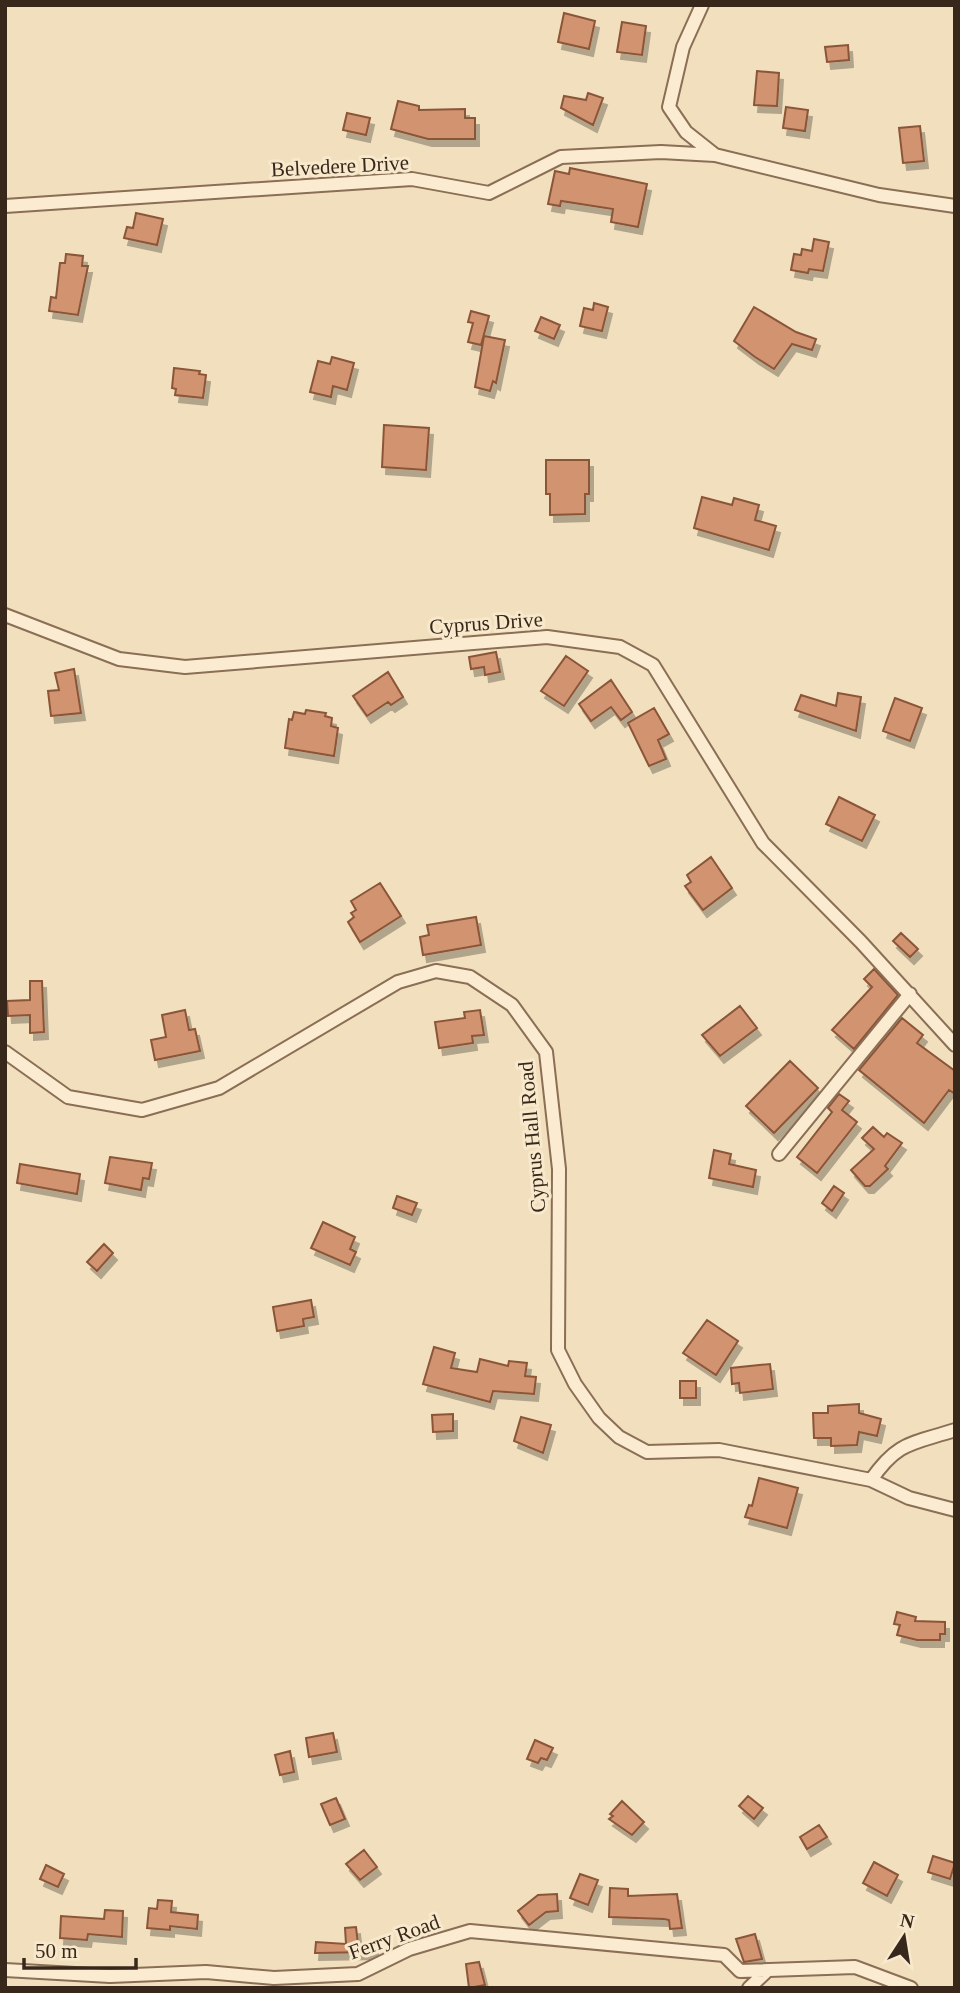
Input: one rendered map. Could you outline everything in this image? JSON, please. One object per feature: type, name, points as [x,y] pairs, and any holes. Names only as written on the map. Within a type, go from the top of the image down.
[{"type":"street","points":[[702,5],[683,47],[669,107],[686,132],[715,155]]},
{"type":"street","name":"Belvedere Drive","points":[[5,206],[412,179],[489,193],[561,157],[661,152],[715,155],[879,195],[955,206]]},
{"type":"street","name":"Cyprus Drive","points":[[5,615],[119,659],[185,667],[547,637],[620,647],[653,665],[763,843],[910,994],[955,1045]]},
{"type":"street","name":"Cyprus Hall Road","points":[[5,1052],[68,1097],[142,1110],[219,1088],[398,982],[436,971],[470,977],[512,1005],[546,1052],[559,1169],[558,1350],[575,1384],[599,1418],[619,1437],[647,1452],[719,1450],[871,1480],[909,1498],[955,1510]]},
{"type":"street","points":[[779,1154],[910,994]]},
{"type":"street","points":[[871,1480],[887,1457],[900,1448],[955,1430]]},
{"type":"street","name":"Ferry Road","points":[[5,1970],[110,1976],[206,1972],[274,1978],[358,1974],[409,1949],[470,1931],[724,1955],[740,1971],[855,1967],[911,1988]]},
{"type":"street","points":[[749,1988],[768,1970]]},
{"type":"building","points":[[564,13],[595,21],[589,49],[558,42]]},
{"type":"building","points":[[622,22],[646,26],[642,55],[617,52]]},
{"type":"building","points":[[848,45],[849,60],[827,62],[825,47]]},
{"type":"building","points":[[757,71],[779,73],[777,106],[754,105]]},
{"type":"building","points":[[588,93],[603,98],[593,125],[561,108],[564,96],[586,100]]},
{"type":"building","points":[[398,101],[419,106],[419,110],[465,109],[465,118],[475,118],[475,139],[428,139],[391,129]]},
{"type":"building","points":[[786,107],[808,110],[805,131],[783,128]]},
{"type":"building","points":[[347,113],[370,118],[366,135],[343,130]]},
{"type":"building","points":[[920,126],[924,161],[903,163],[899,128]]},
{"type":"building","points":[[570,168],[647,184],[638,227],[611,222],[613,209],[561,201],[560,206],[548,204],[555,171],[569,174]]},
{"type":"building","points":[[136,213],[163,219],[157,245],[124,238],[127,227],[133,228]]},
{"type":"building","points":[[814,239],[829,242],[823,271],[809,269],[808,273],[791,270],[794,254],[801,255],[802,249],[812,251]]},
{"type":"building","points":[[66,254],[83,256],[82,266],[88,266],[78,315],[49,311],[51,297],[56,298],[60,263],[65,263]]},
{"type":"building","points":[[594,303],[608,307],[602,331],[580,326],[584,308],[593,310]]},
{"type":"building","points":[[754,307],[796,332],[816,339],[812,350],[792,344],[774,369],[755,357],[734,341]]},
{"type":"building","points":[[471,311],[489,316],[481,345],[468,342],[473,323],[468,322]]},
{"type":"building","points":[[541,317],[560,325],[554,339],[535,331]]},
{"type":"building","points":[[484,336],[505,340],[496,383],[493,381],[490,391],[475,387]]},
{"type":"building","points":[[332,357],[354,363],[347,390],[333,386],[331,397],[310,392],[318,361],[330,364]]},
{"type":"building","points":[[174,368],[200,371],[199,374],[206,375],[203,398],[175,395],[176,389],[172,388]]},
{"type":"building","points":[[384,425],[429,428],[426,470],[382,467]]},
{"type":"building","points":[[546,460],[589,460],[589,494],[585,494],[585,514],[550,515],[550,494],[546,494]]},
{"type":"building","points":[[702,497],[732,505],[734,498],[759,505],[755,520],[776,526],[769,550],[694,528]]},
{"type":"building","points":[[496,652],[500,672],[485,675],[484,667],[471,669],[469,657]]},
{"type":"building","points":[[566,656],[588,671],[564,706],[541,691]]},
{"type":"building","points":[[74,669],[81,713],[51,716],[48,691],[59,690],[55,673]]},
{"type":"building","points":[[388,672],[403,697],[391,705],[388,702],[367,716],[353,696]]},
{"type":"building","points":[[611,680],[632,712],[621,720],[611,707],[591,721],[579,704]]},
{"type":"building","points":[[838,693],[861,697],[856,731],[795,710],[801,695],[836,706]]},
{"type":"building","points":[[895,698],[922,708],[910,741],[883,731]]},
{"type":"building","points":[[654,708],[669,734],[658,740],[666,759],[649,766],[628,723]]},
{"type":"building","points":[[306,710],[326,713],[325,716],[332,718],[331,726],[338,728],[334,756],[285,748],[289,719],[292,720],[294,712],[305,714]]},
{"type":"building","points":[[839,797],[875,815],[862,841],[826,824]]},
{"type":"building","points":[[711,857],[732,888],[703,910],[685,886],[691,882],[687,875]]},
{"type":"building","points":[[380,883],[401,916],[360,942],[348,922],[354,917],[351,913],[356,910],[351,901]]},
{"type":"building","points":[[476,917],[481,945],[423,955],[420,937],[429,935],[427,925]]},
{"type":"building","points":[[901,933],[918,949],[910,957],[893,941]]},
{"type":"building","points":[[874,969],[898,995],[854,1049],[832,1030],[872,987],[864,979]]},
{"type":"building","points":[[30,981],[42,981],[44,1032],[30,1033],[30,1015],[8,1016],[7,1001],[30,1000]]},
{"type":"building","points":[[740,1006],[757,1028],[720,1056],[702,1035]]},
{"type":"building","points":[[185,1010],[189,1030],[195,1029],[200,1051],[155,1060],[151,1040],[166,1037],[162,1015]]},
{"type":"building","points":[[480,1010],[484,1035],[472,1036],[473,1043],[439,1048],[435,1022],[465,1018],[464,1012]]},
{"type":"building","points":[[902,1018],[923,1035],[917,1043],[955,1071],[955,1094],[949,1090],[924,1123],[859,1070]]},
{"type":"building","points":[[790,1061],[818,1088],[774,1133],[746,1106]]},
{"type":"building","points":[[839,1094],[849,1101],[842,1110],[857,1122],[817,1173],[797,1157],[832,1112],[828,1108]]},
{"type":"building","points":[[873,1127],[884,1137],[887,1133],[902,1143],[885,1166],[888,1169],[870,1186],[865,1186],[851,1170],[874,1149],[862,1138]]},
{"type":"building","points":[[714,1150],[731,1154],[729,1164],[756,1170],[753,1187],[709,1178]]},
{"type":"building","points":[[110,1157],[152,1163],[149,1179],[143,1178],[141,1190],[105,1183]]},
{"type":"building","points":[[20,1164],[80,1174],[77,1194],[17,1183]]},
{"type":"building","points":[[834,1186],[844,1193],[832,1211],[822,1203]]},
{"type":"building","points":[[397,1196],[417,1203],[412,1215],[393,1208]]},
{"type":"building","points":[[323,1222],[355,1237],[350,1249],[356,1252],[350,1265],[311,1248]]},
{"type":"building","points":[[104,1244],[113,1253],[97,1271],[87,1262]]},
{"type":"building","points":[[311,1300],[314,1317],[303,1319],[304,1326],[277,1331],[273,1307]]},
{"type":"building","points":[[707,1320],[738,1341],[716,1375],[683,1353]]},
{"type":"building","points":[[434,1347],[455,1353],[451,1368],[477,1372],[480,1359],[508,1366],[509,1361],[527,1363],[525,1376],[536,1377],[534,1394],[493,1391],[490,1402],[423,1384]]},
{"type":"building","points":[[770,1364],[773,1389],[740,1393],[739,1383],[732,1384],[731,1368]]},
{"type":"building","points":[[680,1381],[696,1381],[696,1398],[680,1398]]},
{"type":"building","points":[[859,1404],[859,1413],[881,1419],[877,1436],[859,1432],[857,1445],[831,1446],[831,1438],[814,1438],[813,1413],[828,1413],[828,1406]]},
{"type":"building","points":[[453,1414],[453,1431],[433,1432],[432,1415]]},
{"type":"building","points":[[521,1417],[551,1425],[543,1453],[514,1441]]},
{"type":"building","points":[[759,1478],[798,1488],[787,1528],[745,1517],[749,1505],[752,1506]]},
{"type":"building","points":[[897,1612],[916,1617],[915,1621],[945,1622],[945,1634],[940,1634],[940,1640],[917,1640],[897,1635],[900,1625],[894,1624]]},
{"type":"building","points":[[333,1733],[337,1752],[309,1757],[306,1738]]},
{"type":"building","points":[[535,1740],[553,1748],[547,1760],[541,1758],[538,1763],[527,1759]]},
{"type":"building","points":[[290,1751],[294,1772],[280,1775],[275,1755]]},
{"type":"building","points":[[748,1796],[763,1808],[754,1819],[739,1806]]},
{"type":"building","points":[[336,1798],[345,1819],[330,1825],[321,1804]]},
{"type":"building","points":[[622,1801],[644,1822],[632,1835],[609,1819],[613,1816],[610,1814]]},
{"type":"building","points":[[819,1825],[827,1837],[807,1849],[800,1837]]},
{"type":"building","points":[[364,1850],[377,1867],[360,1880],[346,1864]]},
{"type":"building","points":[[933,1856],[955,1863],[950,1879],[928,1872]]},
{"type":"building","points":[[874,1862],[898,1875],[887,1896],[863,1883]]},
{"type":"building","points":[[46,1865],[64,1874],[58,1887],[40,1879]]},
{"type":"building","points":[[580,1874],[598,1880],[588,1905],[570,1898]]},
{"type":"building","points":[[610,1888],[628,1889],[628,1896],[677,1894],[682,1928],[670,1929],[669,1920],[664,1919],[609,1917]]},
{"type":"building","points":[[557,1894],[558,1911],[546,1912],[529,1925],[518,1911],[538,1895]]},
{"type":"building","points":[[158,1900],[172,1901],[171,1912],[198,1915],[197,1929],[170,1926],[170,1930],[147,1928],[149,1908],[157,1909]]},
{"type":"building","points":[[105,1910],[123,1911],[122,1937],[88,1934],[87,1940],[60,1938],[61,1916],[104,1919]]},
{"type":"building","points":[[356,1927],[358,1944],[374,1945],[374,1952],[315,1953],[316,1942],[346,1944],[345,1928]]},
{"type":"building","points":[[755,1934],[762,1959],[744,1962],[736,1939]]},
{"type":"building","points":[[479,1962],[485,1985],[469,1988],[466,1964]]}]
